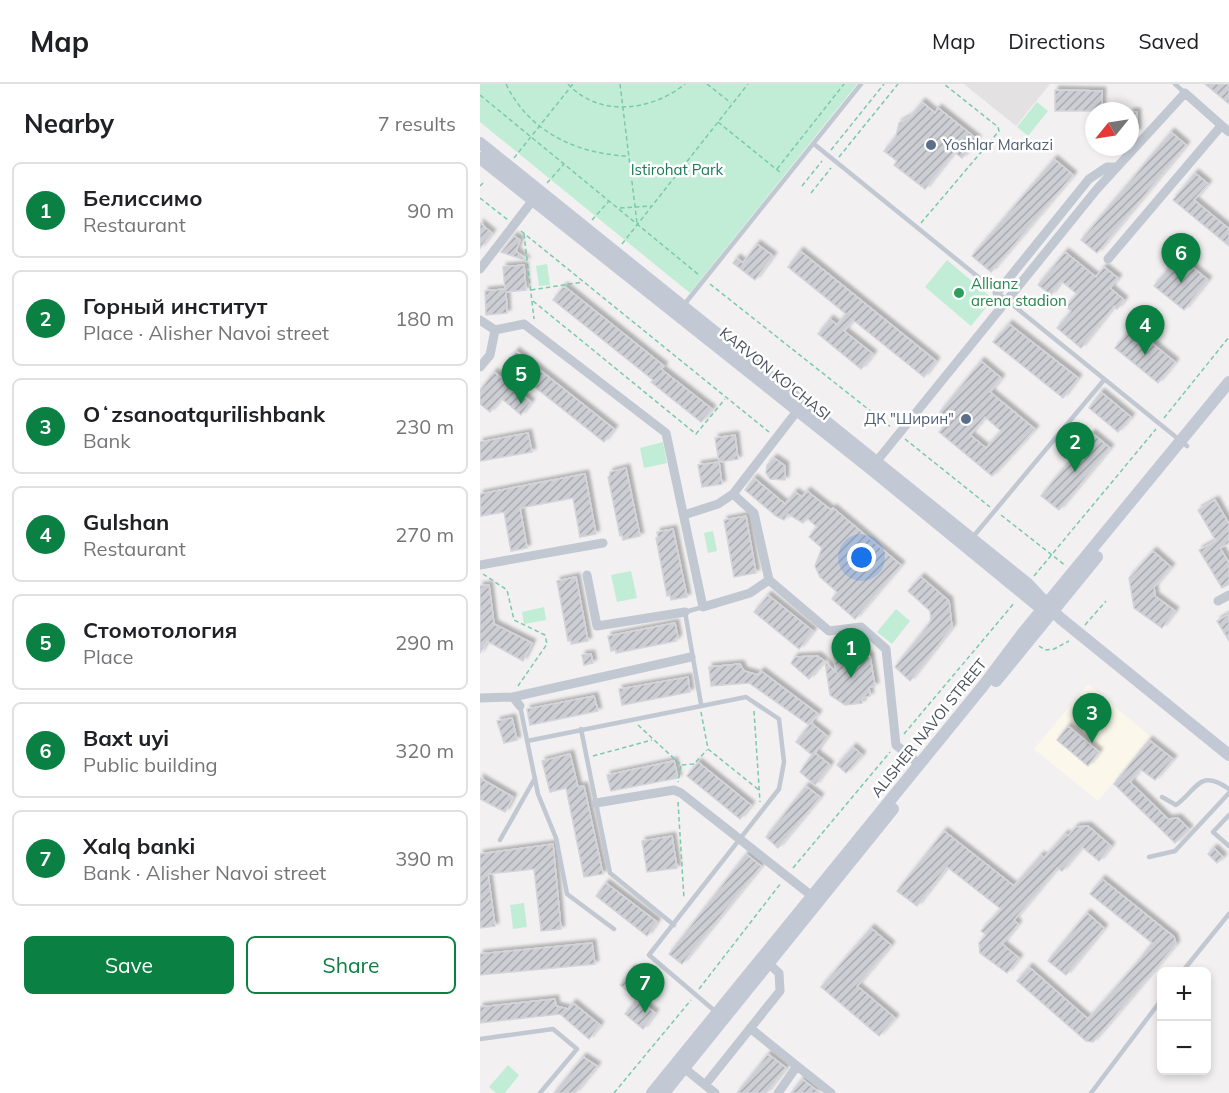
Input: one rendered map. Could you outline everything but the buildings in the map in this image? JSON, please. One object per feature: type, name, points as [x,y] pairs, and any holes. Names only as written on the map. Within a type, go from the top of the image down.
[{"type":"main road","points":[[480,143],[508,166],[536,196],[586,229],[680,310]]},
{"type":"main road","name":"KARVON KO'CHASI","points":[[480,158],[536,196],[680,310],[874,465],[1051,611]]},
{"type":"main road","name":"ALISHER NAVOI STREET","points":[[652,1093],[769,964],[1183,444],[1229,382]]},
{"type":"main road","name":"ALISHER NAVOI STREET","points":[[664,1093],[812,896],[919,764],[1051,611],[1074,572],[1183,444],[1229,394]]},
{"type":"main road","points":[[874,465],[972,538],[1028,584],[1051,611],[1229,755]]},
{"type":"street","points":[[874,465],[1006,300],[1117,167],[1185,93],[1225,129],[1108,259]]},
{"type":"street","points":[[997,293],[1089,179],[1107,167],[1117,167]]},
{"type":"street","points":[[480,269],[536,196]]},
{"type":"street","points":[[480,320],[495,330],[524,324],[666,434],[703,607],[750,593],[769,580]]},
{"type":"street","points":[[480,367],[490,355],[495,330]]},
{"type":"street","points":[[684,515],[718,504],[734,494],[801,406]]},
{"type":"street","points":[[734,494],[754,513],[769,580],[829,631],[861,627],[886,649],[896,745],[919,764]]},
{"type":"street","points":[[480,565],[603,543]]},
{"type":"street","points":[[587,575],[597,626],[685,612]]},
{"type":"street","points":[[1218,601],[1229,595]]},
{"type":"street","points":[[480,698],[512,697],[691,657]]},
{"type":"street","points":[[512,697],[520,706]]},
{"type":"street","points":[[596,803],[677,791],[812,896]]},
{"type":"street","points":[[705,1085],[780,991],[779,974],[769,964]]},
{"type":"street","points":[[750,1028],[831,1093]]},
{"type":"street","points":[[778,1093],[797,1066]]},
{"type":"street","points":[[684,1068],[716,1093]]},
{"type":"lane","points":[[680,310],[861,84]]},
{"type":"lane","points":[[1175,84],[1185,93]]},
{"type":"lane","points":[[814,144],[837,160],[1183,444]]},
{"type":"lane","points":[[972,538],[1104,380]]},
{"type":"lane","points":[[701,705],[685,612],[703,607]]},
{"type":"lane","points":[[527,741],[746,696],[779,719],[784,762],[779,789],[685,912],[649,955],[721,1016]]},
{"type":"lane","points":[[520,706],[538,794],[556,838],[567,894],[614,928]]},
{"type":"lane","points":[[581,729],[610,873],[674,925]]},
{"type":"lane","points":[[500,840],[535,778]]},
{"type":"lane","points":[[1149,857],[1175,851],[1229,791],[1215,779],[1209,779],[1198,784],[1176,805],[1162,796]]},
{"type":"lane","points":[[1229,814],[1213,832],[1229,846]]},
{"type":"lane","points":[[1186,967],[1229,914]]},
{"type":"lane","points":[[1091,1093],[1157,1004]]},
{"type":"lane","points":[[480,1039],[553,1029],[577,1049],[540,1093]]},
{"type":"path","points":[[506,84],[521,109],[540,127],[571,145],[593,152],[628,156]]},
{"type":"path","points":[[568,84],[588,100],[605,106],[622,107],[658,101],[685,84]]},
{"type":"path","points":[[508,166],[573,84]]},
{"type":"path","points":[[620,84],[637,225]]},
{"type":"path","points":[[707,84],[732,104]]},
{"type":"path","points":[[615,252],[748,84]]},
{"type":"path","points":[[777,169],[844,84]]},
{"type":"path","points":[[802,186],[884,84]]},
{"type":"path","points":[[811,193],[898,84]]},
{"type":"path","points":[[918,226],[999,131],[998,127],[944,84]]},
{"type":"path","points":[[480,95],[704,280],[1074,572]]},
{"type":"path","points":[[718,122],[786,178]]},
{"type":"path","points":[[536,196],[564,164]]},
{"type":"path","points":[[480,186],[483,183]]},
{"type":"path","points":[[480,198],[776,438]]},
{"type":"path","points":[[586,229],[609,200]]},
{"type":"path","points":[[619,208],[652,206]]},
{"type":"path","points":[[524,233],[535,318],[528,327]]},
{"type":"path","points":[[531,290],[584,282]]},
{"type":"path","points":[[533,301],[696,434],[726,398]]},
{"type":"path","points":[[1033,577],[1229,337]]},
{"type":"path","points":[[480,572],[507,590],[514,620],[545,636],[546,644],[512,697]]},
{"type":"path","points":[[614,1093],[695,994],[786,876],[1019,597]]},
{"type":"path","points":[[753,701],[761,812]]},
{"type":"path","points":[[701,705],[708,750],[759,790]]},
{"type":"path","points":[[630,719],[681,765],[694,764],[708,750]]},
{"type":"path","points":[[587,758],[653,740]]},
{"type":"path","points":[[681,765],[677,791],[685,912]]},
{"type":"shaded area","points":[[964,84],[1050,84],[1016,126]]},
{"type":"shaded area","points":[[1088,684],[1151,737],[1098,801],[1034,749]]},
{"type":"green space","name":"Istirohat Park","points":[[480,84],[857,84],[690,293],[480,122]]},
{"type":"green space","points":[[1037,102],[1048,111],[1028,136],[1017,127]]},
{"type":"green space","name":"Allianz arena stadion","points":[[947,260],[993,299],[971,326],[925,287]]},
{"type":"green space","points":[[547,264],[550,285],[539,286],[536,266]]},
{"type":"green space","points":[[663,442],[667,463],[644,468],[640,448]]},
{"type":"green space","points":[[713,531],[717,551],[708,553],[704,533]]},
{"type":"green space","points":[[631,571],[637,598],[617,602],[611,575]]},
{"type":"green space","points":[[544,607],[546,620],[524,624],[522,612]]},
{"type":"green space","points":[[896,609],[910,621],[892,644],[877,632]]},
{"type":"green space","points":[[524,903],[527,927],[513,929],[510,905]]},
{"type":"green space","points":[[508,1065],[519,1075],[505,1093],[496,1093],[489,1087]]},
{"type":"place","name":"Yoshlar Markazi","points":[[931,145]]},
{"type":"place","name":"Baxt uyi","points":[[1181,283]]},
{"type":"place","name":"Allianz arena stadion","points":[[959,293]]},
{"type":"place","name":"Gulshan","points":[[1145,355]]},
{"type":"place","name":"Стомотология","points":[[521,404]]},
{"type":"place","name":"ДК \"Ширин\"","points":[[966,419]]},
{"type":"place","name":"Горный институт","points":[[1075,472]]},
{"type":"place","name":"Белиссимо","points":[[851,678]]},
{"type":"place","name":"Oʻzsanoatqurilishbank","points":[[1092,743]]},
{"type":"place","name":"Xalq banki","points":[[645,1013]]}]
